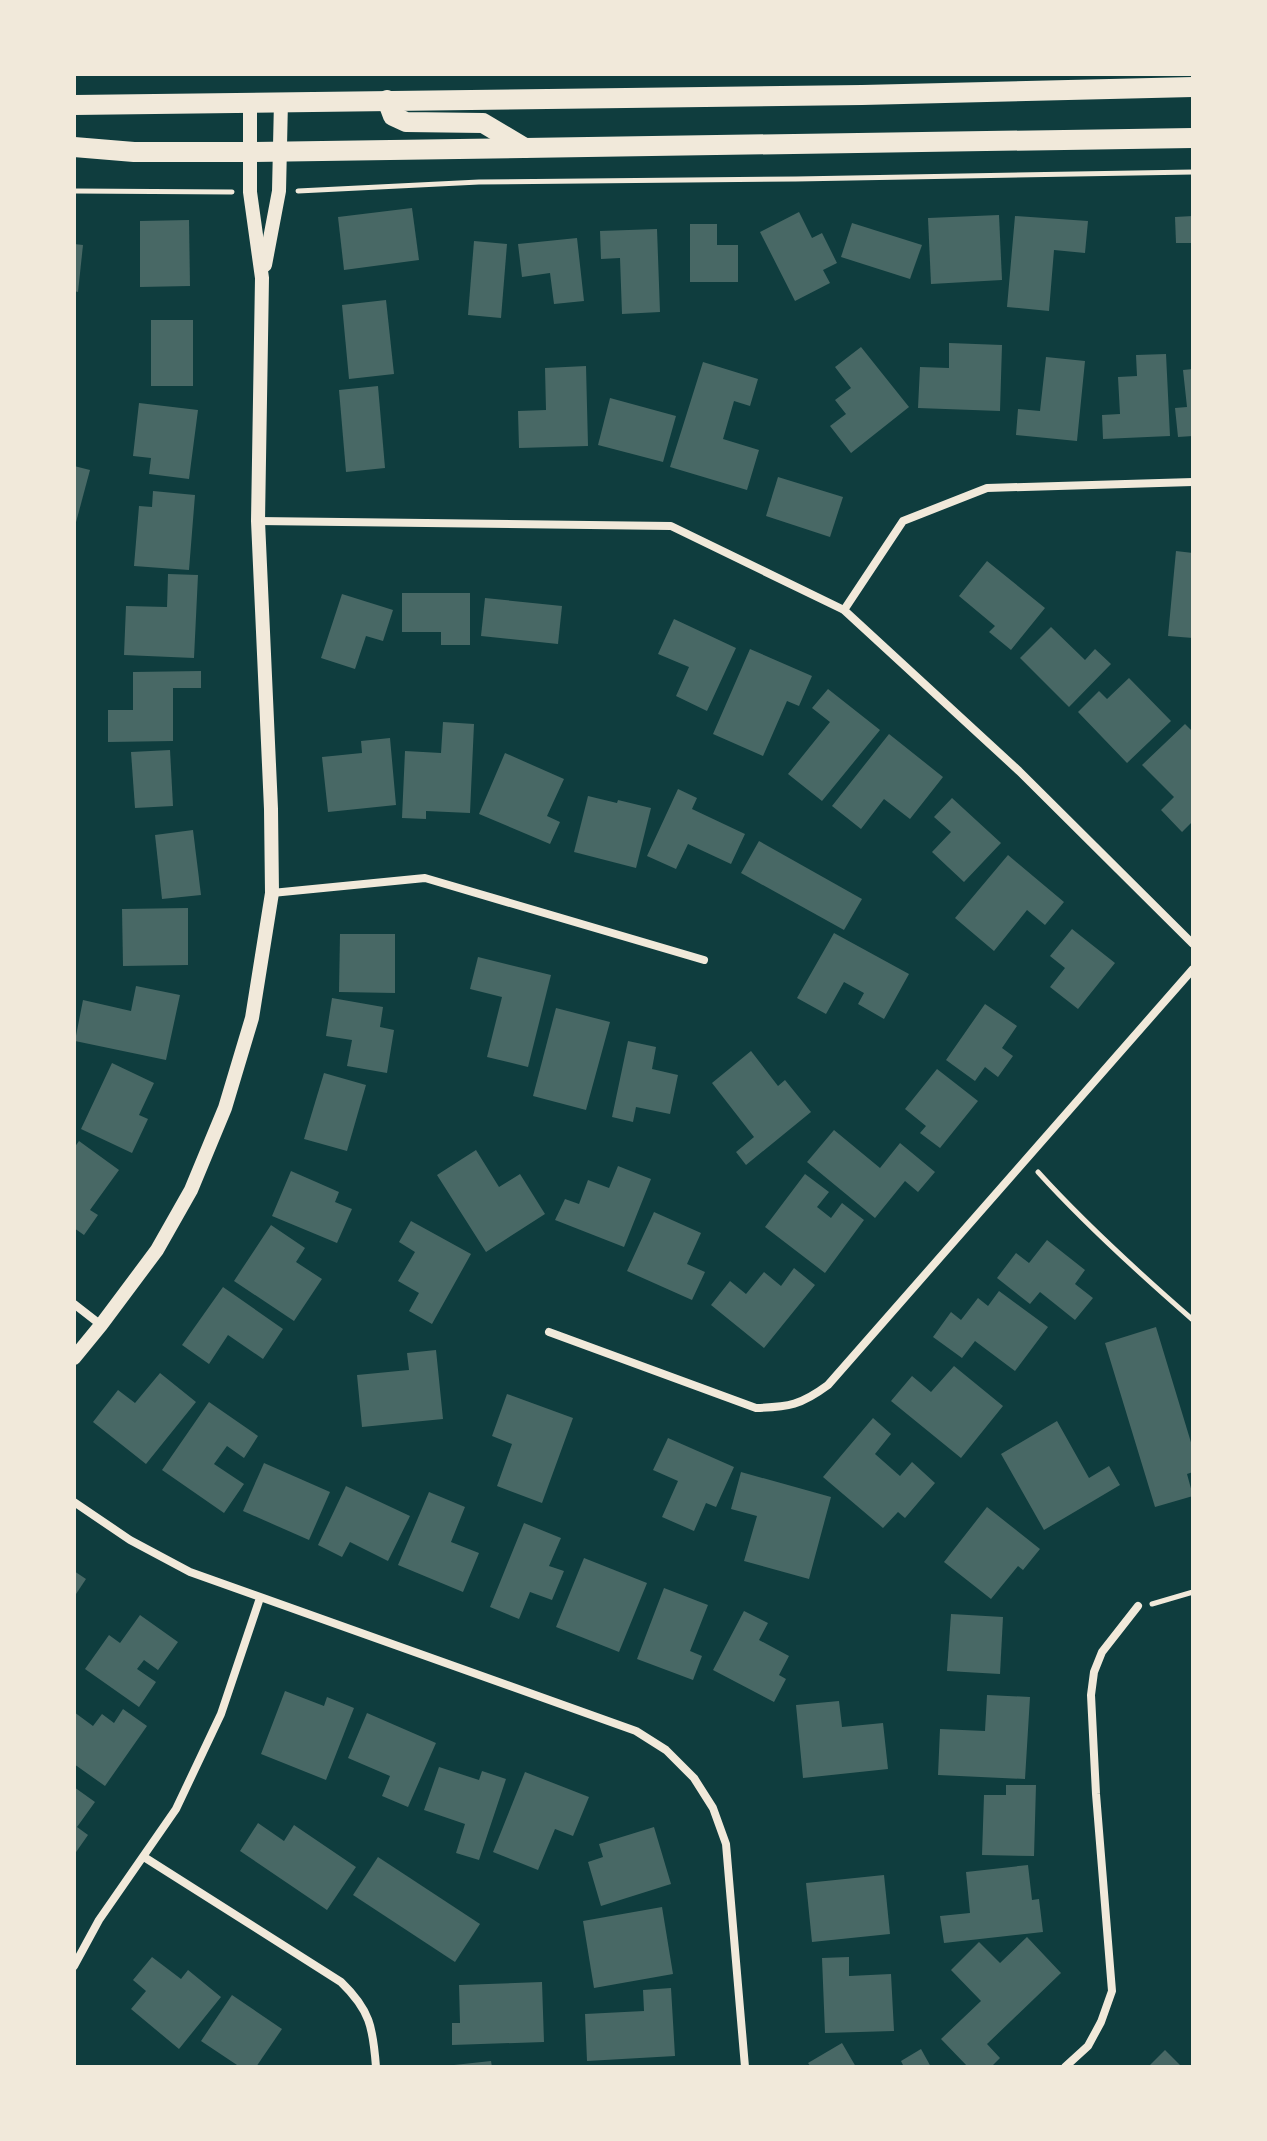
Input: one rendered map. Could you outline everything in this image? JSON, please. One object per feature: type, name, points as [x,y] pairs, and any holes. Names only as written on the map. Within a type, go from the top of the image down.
[{"type":"main road","points":[[74,105],[862,95],[1193,87]]},
{"type":"main road","points":[[387,100],[393,116],[406,122],[483,123],[525,148]]},
{"type":"main road","points":[[74,147],[134,152],[250,152],[1193,138]]},
{"type":"street","points":[[262,278],[279,191],[281,101]]},
{"type":"street","points":[[74,1358],[157,1250],[191,1190],[225,1108],[252,1018],[272,893],[258,521],[262,278],[250,192],[250,103]]},
{"type":"street","points":[[844,610],[903,521],[987,488],[1193,482]]},
{"type":"street","points":[[258,521],[671,526],[844,610],[1019,771],[1193,944]]},
{"type":"street","points":[[272,893],[425,878],[704,960]]},
{"type":"street","points":[[549,1332],[756,1408],[786,1407],[809,1399],[828,1385],[1193,969]]},
{"type":"street","points":[[74,1304],[101,1325]]},
{"type":"street","points":[[74,1502],[130,1540],[190,1572],[636,1731],[666,1750],[694,1778],[713,1808],[726,1844],[745,2067]]},
{"type":"street","points":[[74,1966],[99,1920],[176,1809],[221,1714],[260,1598]]},
{"type":"street","points":[[1065,2067],[1088,2046],[1112,1991],[1091,1695],[1094,1672],[1102,1652],[1138,1607]]},
{"type":"street","points":[[144,1857],[341,1982],[358,1998],[370,2021],[376,2067]]},
{"type":"path","points":[[279,191],[479,182],[1193,172]]},
{"type":"path","points":[[74,191],[250,192]]},
{"type":"path","points":[[1027,1159],[1130,1265],[1193,1320]]},
{"type":"path","points":[[1138,1607],[1193,1592]]},
{"type":"building","points":[[412,208],[419,260],[344,270],[338,217]]},
{"type":"building","points":[[799,212],[812,238],[822,233],[837,263],[823,270],[830,283],[795,301],[760,232]]},
{"type":"building","points":[[999,215],[1002,280],[931,284],[928,218]]},
{"type":"building","points":[[1015,216],[1088,221],[1085,253],[1054,250],[1049,311],[1007,307]]},
{"type":"building","points":[[1193,216],[1193,243],[1176,243],[1175,217]]},
{"type":"building","points":[[189,220],[190,286],[140,287],[140,221]]},
{"type":"building","points":[[852,223],[922,245],[910,279],[841,257]]},
{"type":"building","points":[[690,224],[717,224],[717,245],[738,245],[738,282],[690,282]]},
{"type":"building","points":[[657,229],[660,312],[622,314],[620,258],[601,259],[600,231]]},
{"type":"building","points":[[577,238],[584,301],[554,304],[550,273],[522,277],[518,244]]},
{"type":"building","points":[[474,241],[507,244],[501,318],[468,315]]},
{"type":"building","points":[[74,244],[83,245],[78,292],[74,291]]},
{"type":"building","points":[[386,300],[394,374],[349,379],[342,305]]},
{"type":"building","points":[[151,320],[193,320],[193,386],[151,386]]},
{"type":"building","points":[[949,343],[1002,345],[1000,411],[918,408],[920,367],[949,368]]},
{"type":"building","points":[[861,347],[909,407],[851,453],[830,426],[846,414],[835,400],[851,388],[835,367]]},
{"type":"building","points":[[1166,354],[1170,436],[1103,439],[1102,415],[1120,414],[1118,377],[1137,376],[1136,355]]},
{"type":"building","points":[[1046,357],[1085,361],[1077,441],[1016,435],[1018,409],[1040,411]]},
{"type":"building","points":[[703,362],[758,379],[750,406],[734,401],[723,439],[759,450],[747,490],[670,467]]},
{"type":"building","points":[[586,366],[588,446],[519,448],[518,411],[546,410],[545,368]]},
{"type":"building","points":[[1193,369],[1193,436],[1178,437],[1175,408],[1187,407],[1183,370]]},
{"type":"building","points":[[378,386],[385,468],[346,472],[339,390]]},
{"type":"building","points":[[610,398],[676,416],[663,462],[598,445]]},
{"type":"building","points":[[139,403],[198,410],[189,479],[149,474],[151,458],[133,456]]},
{"type":"building","points":[[74,466],[90,470],[75,526],[74,526]]},
{"type":"building","points":[[778,477],[843,497],[830,537],[766,516]]},
{"type":"building","points":[[153,491],[195,495],[189,570],[134,566],[139,506],[152,507]]},
{"type":"building","points":[[1176,551],[1193,553],[1193,638],[1168,636]]},
{"type":"building","points":[[987,561],[1045,608],[1011,650],[989,632],[995,626],[959,596]]},
{"type":"building","points":[[168,574],[198,575],[194,658],[124,655],[126,606],[167,607]]},
{"type":"building","points":[[402,593],[470,593],[470,645],[441,645],[441,632],[402,632]]},
{"type":"building","points":[[342,594],[393,610],[383,641],[366,636],[355,669],[321,658]]},
{"type":"building","points":[[485,598],[562,606],[558,644],[481,636]]},
{"type":"building","points":[[674,619],[736,648],[707,711],[676,696],[689,667],[658,654]]},
{"type":"building","points":[[1051,627],[1085,660],[1095,649],[1111,664],[1069,707],[1020,658]]},
{"type":"building","points":[[750,649],[812,676],[799,706],[787,701],[763,756],[713,734]]},
{"type":"building","points":[[201,671],[201,688],[173,688],[173,741],[108,742],[108,710],[133,710],[133,672]]},
{"type":"building","points":[[1129,678],[1171,721],[1127,763],[1078,712],[1099,691],[1107,699]]},
{"type":"building","points":[[828,689],[880,730],[822,801],[788,774],[830,722],[812,708]]},
{"type":"building","points":[[443,722],[474,724],[470,813],[426,811],[426,819],[402,818],[405,751],[441,753]]},
{"type":"building","points":[[1185,724],[1193,732],[1193,821],[1182,832],[1161,810],[1174,797],[1142,765]]},
{"type":"building","points":[[889,734],[943,777],[910,819],[884,799],[861,829],[832,806]]},
{"type":"building","points":[[390,738],[396,805],[328,812],[322,757],[362,753],[361,741]]},
{"type":"building","points":[[170,750],[173,806],[135,808],[131,752]]},
{"type":"building","points":[[505,753],[564,779],[547,816],[560,822],[550,844],[479,814]]},
{"type":"building","points":[[678,789],[697,798],[692,809],[745,834],[731,864],[688,844],[676,869],[647,856]]},
{"type":"building","points":[[588,796],[651,808],[636,868],[574,852]]},
{"type":"building","points":[[952,798],[1001,843],[964,882],[932,852],[951,832],[934,817]]},
{"type":"building","points":[[193,830],[201,895],[162,899],[155,835]]},
{"type":"building","points":[[759,841],[862,899],[844,930],[741,873]]},
{"type":"building","points":[[1008,855],[1064,902],[1045,925],[1027,910],[994,951],[955,918]]},
{"type":"building","points":[[188,908],[188,965],[123,966],[122,909]]},
{"type":"building","points":[[1072,929],[1115,963],[1078,1009],[1050,987],[1065,968],[1050,956]]},
{"type":"building","points":[[834,933],[909,974],[884,1019],[858,1004],[864,993],[844,982],[826,1014],[797,998]]},
{"type":"building","points":[[340,934],[395,934],[395,993],[339,992]]},
{"type":"building","points":[[478,957],[551,975],[528,1067],[487,1057],[502,997],[470,989]]},
{"type":"building","points":[[136,986],[180,995],[166,1060],[75,1041],[83,1000],[131,1011]]},
{"type":"building","points":[[332,998],[383,1007],[380,1027],[394,1030],[387,1073],[347,1066],[352,1040],[326,1036]]},
{"type":"building","points":[[985,1004],[1017,1026],[1002,1048],[1013,1056],[998,1077],[985,1067],[975,1081],[946,1060]]},
{"type":"building","points":[[556,1008],[610,1022],[586,1110],[533,1096]]},
{"type":"building","points":[[628,1041],[656,1047],[652,1069],[678,1075],[670,1114],[636,1107],[633,1122],[612,1117]]},
{"type":"building","points":[[751,1051],[778,1086],[785,1080],[811,1112],[746,1165],[736,1152],[754,1137],[712,1083]]},
{"type":"building","points":[[112,1063],[154,1083],[139,1115],[148,1119],[132,1153],[81,1129]]},
{"type":"building","points":[[937,1069],[978,1101],[940,1148],[920,1133],[926,1126],[905,1109]]},
{"type":"building","points":[[324,1073],[366,1085],[347,1151],[304,1139]]},
{"type":"building","points":[[834,1130],[880,1168],[900,1143],[935,1172],[918,1192],[905,1181],[875,1218],[807,1162]]},
{"type":"building","points":[[79,1141],[119,1170],[90,1210],[98,1215],[84,1235],[74,1228],[74,1148]]},
{"type":"building","points":[[476,1150],[499,1187],[520,1174],[545,1214],[486,1252],[437,1175]]},
{"type":"building","points":[[618,1166],[651,1179],[624,1247],[555,1220],[565,1199],[579,1204],[588,1180],[609,1188]]},
{"type":"building","points":[[291,1171],[339,1192],[335,1202],[352,1209],[337,1243],[272,1216]]},
{"type":"building","points":[[805,1174],[829,1192],[817,1207],[831,1218],[842,1203],[864,1220],[825,1273],[765,1227]]},
{"type":"building","points":[[654,1212],[701,1233],[687,1264],[705,1272],[692,1300],[627,1271]]},
{"type":"building","points":[[411,1221],[471,1254],[432,1324],[409,1311],[419,1293],[398,1281],[415,1252],[399,1242]]},
{"type":"building","points":[[271,1225],[305,1248],[296,1262],[322,1279],[294,1321],[234,1281]]},
{"type":"building","points":[[1047,1240],[1085,1270],[1075,1284],[1093,1298],[1075,1320],[1040,1292],[1030,1304],[997,1278],[1016,1253],[1029,1263]]},
{"type":"building","points":[[794,1268],[815,1285],[764,1348],[711,1305],[730,1281],[746,1294],[764,1272],[781,1286]]},
{"type":"building","points":[[223,1287],[283,1329],[263,1359],[228,1335],[209,1364],[182,1345]]},
{"type":"building","points":[[999,1291],[1048,1327],[1015,1371],[975,1341],[962,1358],[933,1337],[951,1312],[961,1320],[978,1298],[988,1306]]},
{"type":"building","points":[[1156,1327],[1193,1449],[1193,1472],[1187,1474],[1193,1496],[1155,1507],[1105,1343]]},
{"type":"building","points":[[436,1350],[443,1419],[362,1427],[357,1375],[409,1370],[407,1353]]},
{"type":"building","points":[[954,1366],[1003,1406],[961,1458],[891,1401],[912,1376],[931,1392]]},
{"type":"building","points":[[160,1373],[196,1402],[146,1464],[93,1422],[118,1390],[135,1403]]},
{"type":"building","points":[[507,1394],[573,1418],[542,1503],[497,1486],[512,1444],[492,1436]]},
{"type":"building","points":[[209,1402],[258,1436],[244,1458],[227,1446],[214,1464],[244,1484],[224,1513],[162,1470]]},
{"type":"building","points":[[873,1418],[891,1434],[875,1454],[900,1476],[912,1462],[935,1483],[905,1518],[898,1512],[883,1528],[823,1477]]},
{"type":"building","points":[[1057,1421],[1089,1478],[1109,1466],[1120,1485],[1044,1530],[1001,1454]]},
{"type":"building","points":[[668,1438],[734,1467],[716,1507],[706,1503],[694,1531],[662,1517],[678,1481],[653,1470]]},
{"type":"building","points":[[264,1463],[330,1492],[309,1540],[243,1511]]},
{"type":"building","points":[[741,1472],[831,1497],[809,1579],[744,1561],[757,1516],[731,1509]]},
{"type":"building","points":[[346,1486],[410,1516],[388,1561],[350,1542],[342,1557],[318,1545]]},
{"type":"building","points":[[429,1492],[465,1507],[451,1542],[479,1553],[463,1592],[398,1565]]},
{"type":"building","points":[[987,1507],[1040,1549],[1023,1570],[1018,1566],[991,1599],[944,1562]]},
{"type":"building","points":[[524,1523],[561,1538],[549,1566],[564,1571],[552,1600],[530,1592],[519,1619],[490,1607]]},
{"type":"building","points":[[584,1558],[647,1583],[619,1652],[556,1627]]},
{"type":"building","points":[[74,1571],[86,1579],[74,1597]]},
{"type":"building","points":[[664,1588],[708,1605],[690,1651],[702,1656],[693,1680],[637,1659]]},
{"type":"building","points":[[744,1611],[768,1623],[759,1640],[789,1656],[779,1675],[786,1679],[774,1702],[713,1670]]},
{"type":"building","points":[[951,1614],[1003,1617],[1000,1674],[947,1671]]},
{"type":"building","points":[[140,1615],[178,1642],[158,1670],[144,1660],[137,1669],[156,1682],[139,1707],[85,1669],[109,1635],[120,1643]]},
{"type":"building","points":[[285,1691],[324,1706],[327,1697],[354,1708],[326,1780],[261,1754]]},
{"type":"building","points":[[987,1695],[1030,1697],[1025,1779],[938,1775],[940,1729],[985,1731]]},
{"type":"building","points":[[839,1701],[842,1727],[883,1723],[888,1769],[803,1778],[796,1705]]},
{"type":"building","points":[[123,1709],[147,1726],[105,1786],[74,1764],[74,1712],[93,1726],[102,1714],[114,1723]]},
{"type":"building","points":[[367,1713],[436,1743],[408,1807],[382,1796],[390,1776],[348,1758]]},
{"type":"building","points":[[439,1767],[479,1780],[482,1771],[506,1779],[479,1860],[456,1853],[465,1824],[424,1810]]},
{"type":"building","points":[[525,1772],[589,1797],[573,1836],[555,1829],[538,1870],[493,1852]]},
{"type":"building","points":[[1006,1785],[1036,1785],[1034,1856],[982,1855],[984,1795],[1006,1795]]},
{"type":"building","points":[[74,1787],[95,1802],[77,1827],[88,1835],[74,1855]]},
{"type":"building","points":[[258,1823],[284,1841],[294,1825],[356,1867],[327,1910],[240,1851]]},
{"type":"building","points":[[654,1827],[671,1884],[601,1906],[588,1862],[603,1857],[599,1844]]},
{"type":"building","points":[[378,1857],[480,1924],[455,1962],[353,1895]]},
{"type":"building","points":[[1028,1865],[1032,1900],[1039,1899],[1043,1932],[944,1943],[940,1916],[970,1913],[966,1872]]},
{"type":"building","points":[[884,1875],[890,1934],[812,1942],[806,1883]]},
{"type":"building","points":[[662,1907],[673,1974],[594,1988],[583,1921]]},
{"type":"building","points":[[1027,1937],[1061,1973],[987,2044],[1000,2058],[991,2067],[968,2067],[941,2039],[981,2001],[951,1970],[979,1942],[1000,1963]]},
{"type":"building","points":[[152,1957],[181,1979],[188,1970],[221,1997],[179,2049],[131,2009],[146,1991],[133,1980]]},
{"type":"building","points":[[849,1957],[849,1976],[891,1974],[894,2031],[825,2033],[822,1958]]},
{"type":"building","points":[[542,1982],[544,2042],[452,2045],[452,2023],[460,2023],[459,1985]]},
{"type":"building","points":[[671,1988],[675,2056],[587,2061],[585,2014],[644,2011],[643,1990]]},
{"type":"building","points":[[232,1995],[282,2029],[256,2067],[240,2067],[201,2041]]},
{"type":"building","points":[[842,2043],[856,2067],[811,2067],[808,2063]]},
{"type":"building","points":[[921,2049],[931,2067],[904,2067],[901,2061]]},
{"type":"building","points":[[1165,2050],[1182,2067],[1148,2067]]},
{"type":"building","points":[[491,2061],[492,2067],[454,2067],[454,2065]]}]
